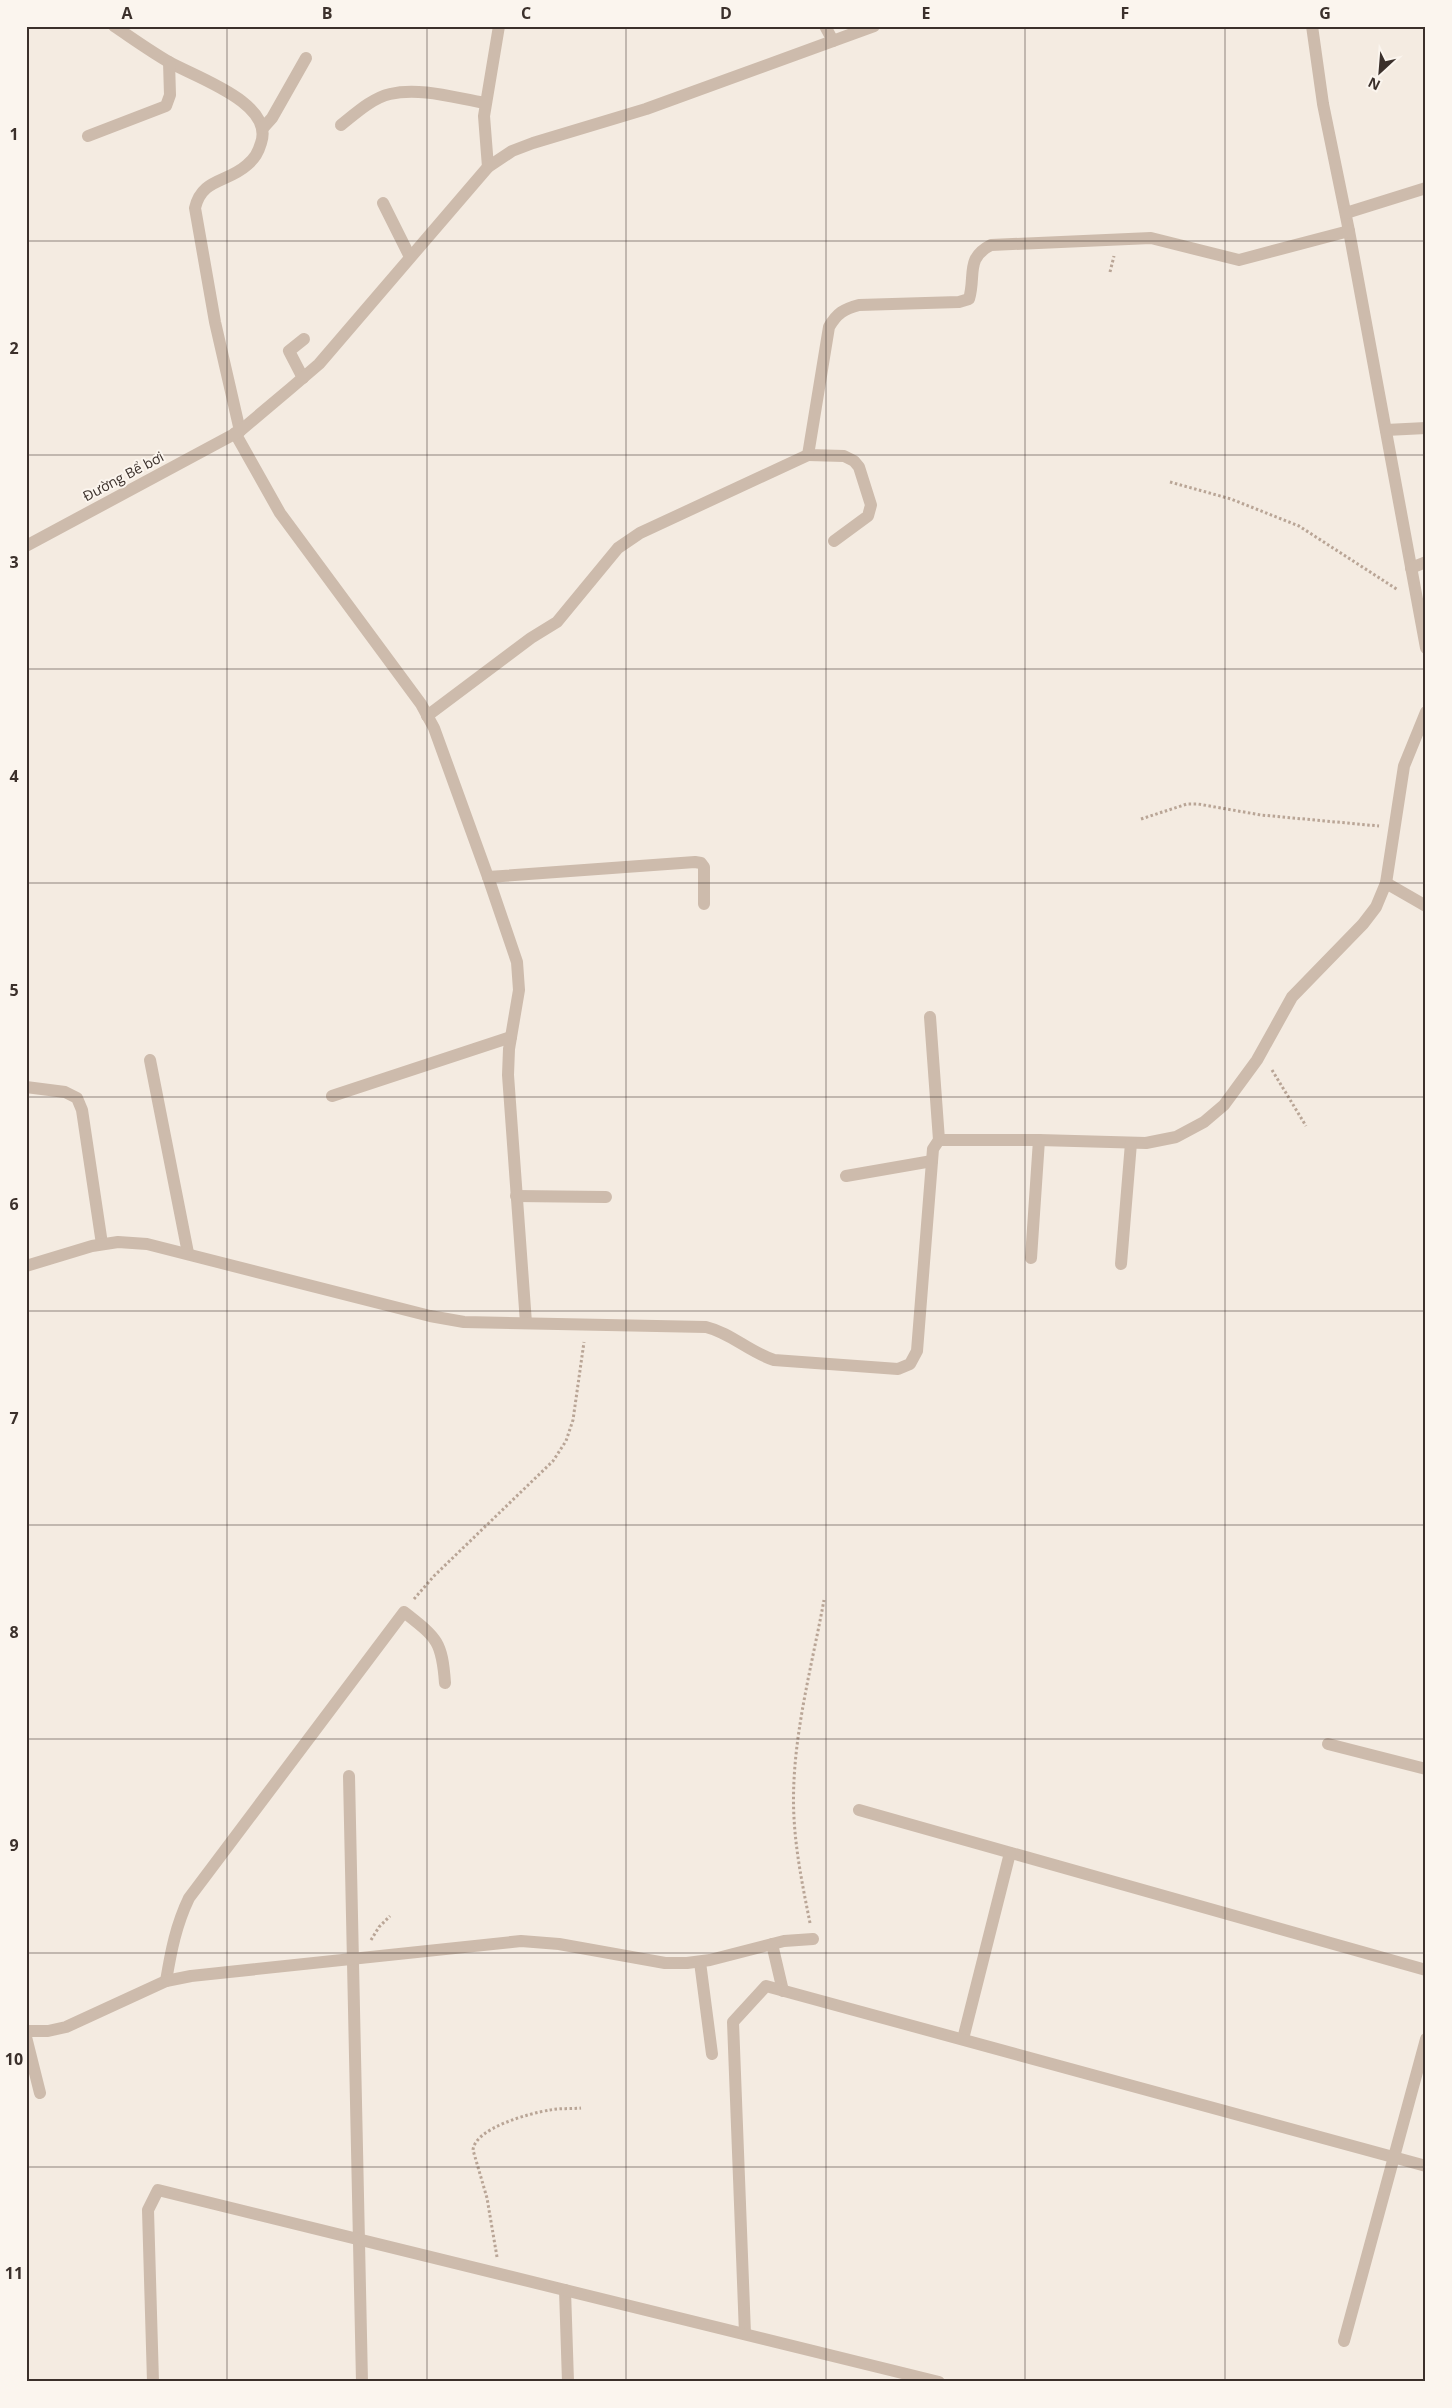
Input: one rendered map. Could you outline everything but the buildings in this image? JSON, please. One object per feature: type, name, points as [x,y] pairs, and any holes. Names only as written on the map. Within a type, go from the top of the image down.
[{"type":"street","points":[[114,26],[169,62],[245,102],[259,118],[263,137],[256,157],[240,171],[207,186],[198,196],[195,208],[237,432],[280,513],[434,728],[517,962],[519,990],[511,1037],[508,1075],[526,1323]]},
{"type":"street","points":[[488,167],[484,116],[485,103],[499,26]]},
{"type":"street","points":[[825,26],[833,41]]},
{"type":"street","name":"Đường Bể bơi","points":[[26,546],[237,432],[318,364],[488,167],[512,151],[532,143],[646,109],[874,26]]},
{"type":"street","points":[[1312,26],[1323,104],[1346,213],[1426,648]]},
{"type":"street","points":[[262,128],[272,118],[306,58]]},
{"type":"street","points":[[88,136],[166,106],[170,95],[169,62]]},
{"type":"street","points":[[341,125],[366,106],[388,94],[417,92],[485,103]]},
{"type":"street","points":[[1346,213],[1426,188]]},
{"type":"street","points":[[382,202],[410,257]]},
{"type":"street","points":[[808,454],[829,327],[836,315],[846,309],[859,305],[959,302],[969,299],[974,260],[981,250],[991,246],[1151,238],[1238,260],[1349,231]]},
{"type":"street","points":[[302,378],[289,351],[304,339]]},
{"type":"street","points":[[1386,430],[1426,428]]},
{"type":"street","points":[[427,716],[531,638],[557,622],[618,548],[640,533],[808,454],[844,456],[854,461],[859,467],[871,505],[868,516],[834,541]]},
{"type":"street","points":[[1411,568],[1426,562]]},
{"type":"street","points":[[939,1140],[1146,1143],[1176,1137],[1204,1122],[1224,1105],[1261,1052],[1292,997],[1363,924],[1376,907],[1386,883],[1404,766],[1426,712]]},
{"type":"street","points":[[488,877],[695,862],[701,863],[704,867],[704,904]]},
{"type":"street","points":[[1386,883],[1426,906]]},
{"type":"street","points":[[26,1266],[102,1244],[118,1242],[147,1244],[430,1316],[464,1322],[706,1327],[724,1332],[757,1354],[774,1360],[898,1369],[910,1364],[917,1351],[933,1149],[939,1140],[930,1017]]},
{"type":"street","points":[[332,1096],[511,1037]]},
{"type":"street","points":[[150,1060],[188,1253]]},
{"type":"street","points":[[26,1087],[65,1092],[77,1098],[82,1110],[102,1244]]},
{"type":"street","points":[[1031,1258],[1039,1140]]},
{"type":"street","points":[[1122,1264],[1131,1143]]},
{"type":"street","points":[[846,1176],[932,1162]]},
{"type":"street","points":[[516,1196],[606,1197]]},
{"type":"street","points":[[166,1981],[173,1940],[179,1919],[189,1898],[404,1612],[426,1629],[436,1641],[443,1656],[445,1683]]},
{"type":"street","points":[[1328,1744],[1426,1769]]},
{"type":"street","points":[[349,1776],[357,1957],[358,2240],[362,2382]]},
{"type":"street","points":[[859,1810],[1426,1970]]},
{"type":"street","points":[[962,2039],[1010,1853]]},
{"type":"street","points":[[26,2031],[48,2031],[66,2026],[166,1981],[191,1976],[521,1941],[559,1944],[665,1963],[700,1962],[772,1944],[813,1939]]},
{"type":"street","points":[[772,1944],[783,1990]]},
{"type":"street","points":[[700,1962],[712,2054]]},
{"type":"street","points":[[746,2334],[733,2022],[766,1986],[1426,2166]]},
{"type":"street","points":[[26,2037],[40,2093]]},
{"type":"street","points":[[1344,2342],[1426,2039]]},
{"type":"street","points":[[153,2382],[148,2210],[158,2190],[939,2382]]},
{"type":"street","points":[[565,2290],[568,2382]]},
{"type":"path","points":[[1170,482],[1231,500],[1299,526],[1417,603]]},
{"type":"path","points":[[1141,819],[1187,804],[1198,804],[1261,815],[1394,827]]},
{"type":"path","points":[[1261,1052],[1306,1126]]},
{"type":"path","points":[[404,1612],[434,1576],[553,1461],[566,1442],[574,1420],[586,1324]]},
{"type":"path","points":[[813,1939],[798,1860],[794,1816],[798,1742],[824,1600]]},
{"type":"path","points":[[357,1957],[379,1927],[390,1916]]},
{"type":"path","points":[[500,2275],[487,2198],[473,2150],[474,2145],[481,2135],[498,2126],[550,2110],[581,2108]]}]
